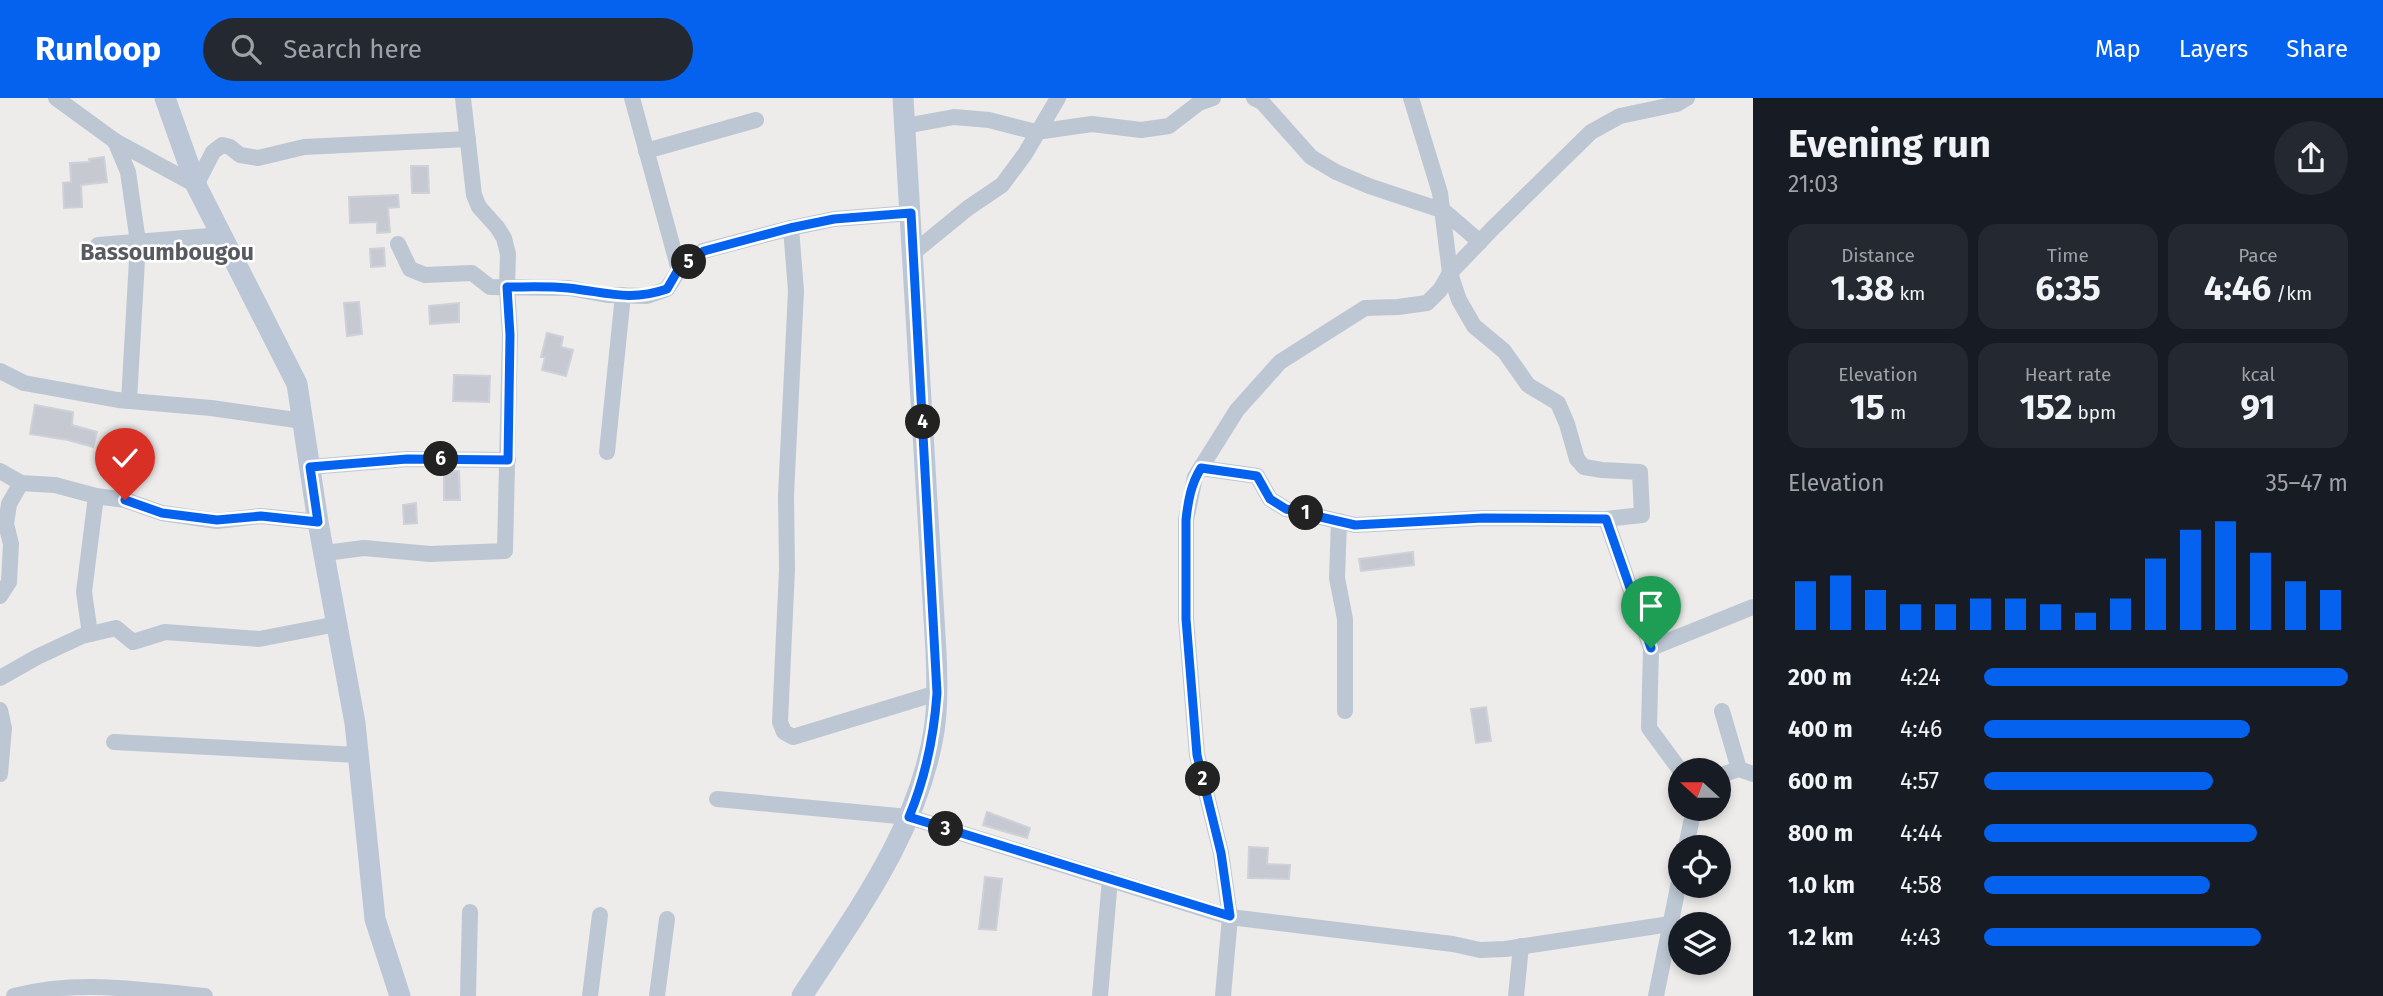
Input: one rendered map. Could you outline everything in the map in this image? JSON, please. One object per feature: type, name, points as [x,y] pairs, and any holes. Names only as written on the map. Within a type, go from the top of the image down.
[{"type":"street","points":[[56,98],[115,141],[196,185]]},
{"type":"street","points":[[165,98],[196,185],[297,384],[318,522],[355,723],[375,919],[400,996]]},
{"type":"street","points":[[324,553],[363,548],[430,554],[505,551],[510,335],[508,254],[497,226],[479,207],[474,195],[463,98]]},
{"type":"street","points":[[632,98],[678,270]]},
{"type":"street","points":[[802,996],[864,901],[909,817],[929,760],[935,728],[937,693],[903,98]]},
{"type":"street","points":[[905,127],[920,98]]},
{"type":"street","points":[[913,253],[968,208],[1002,185],[1025,154],[1058,98]]},
{"type":"street","points":[[905,127],[954,117],[989,120],[1036,132],[1092,124],[1141,130],[1169,126],[1199,103],[1213,98]]},
{"type":"street","points":[[1254,98],[1262,102],[1311,157],[1336,172],[1369,186],[1444,211],[1480,242]]},
{"type":"street","points":[[1201,468],[1257,476],[1270,499],[1286,509],[1355,525],[1483,518],[1606,519],[1642,515],[1640,471],[1584,467],[1577,460],[1558,403],[1528,384],[1504,351],[1474,326],[1459,300],[1450,273],[1444,211],[1411,98]]},
{"type":"street","points":[[1223,996],[1230,916],[1221,853],[1197,755],[1188,658],[1186,520],[1195,477],[1237,410],[1280,362],[1365,308],[1427,303],[1440,290],[1450,273],[1591,132],[1620,116],[1677,104],[1687,98]]},
{"type":"street","points":[[646,151],[756,120]]},
{"type":"street","points":[[196,185],[213,152],[222,145],[230,147],[240,155],[258,158],[304,147],[468,139]]},
{"type":"street","points":[[115,141],[128,172],[138,242],[129,401]]},
{"type":"street","points":[[398,244],[410,269],[425,275],[472,273],[490,287],[569,288],[607,295],[647,296],[667,289],[678,270],[704,251],[834,219],[911,213]]},
{"type":"street","points":[[790,228],[796,292],[786,495],[787,569],[780,722],[784,732],[793,737],[937,693]]},
{"type":"street","points":[[98,245],[222,235]]},
{"type":"street","points":[[607,452],[623,295]]},
{"type":"street","points":[[0,371],[23,383],[129,401],[211,408],[303,421]]},
{"type":"street","points":[[310,467],[407,459],[508,460]]},
{"type":"street","points":[[0,471],[21,483],[55,485],[96,496],[125,500],[162,513],[217,520],[261,516],[318,522]]},
{"type":"street","points":[[0,596],[9,582],[11,544],[6,524],[9,504],[21,483]]},
{"type":"street","points":[[90,634],[84,592],[96,496]]},
{"type":"street","points":[[1606,519],[1651,648],[1648,728],[1672,758]]},
{"type":"street","points":[[1339,521],[1337,578],[1345,619],[1345,711]]},
{"type":"street","points":[[1651,648],[1753,607]]},
{"type":"street","points":[[0,678],[37,657],[90,634],[116,628],[133,642],[165,632],[259,639],[337,624]]},
{"type":"street","points":[[0,710],[4,728],[0,774]]},
{"type":"street","points":[[1723,711],[1746,772]]},
{"type":"street","points":[[114,741],[358,755]]},
{"type":"street","points":[[717,799],[909,817],[1230,916],[1453,944],[1480,950],[1521,947],[1668,924]]},
{"type":"street","points":[[1100,996],[1110,879]]},
{"type":"street","points":[[468,996],[470,912]]},
{"type":"street","points":[[590,996],[600,915]]},
{"type":"street","points":[[657,996],[667,919]]},
{"type":"street","points":[[1656,996],[1668,934]]},
{"type":"street","points":[[1516,996],[1521,947]]},
{"type":"street","points":[[14,996],[41,989],[78,985],[205,996]]},
{"type":"building","points":[[104,157],[107,182],[81,185],[82,207],[64,208],[63,183],[71,182],[70,163],[90,162],[89,159]]},
{"type":"building","points":[[411,166],[428,166],[429,193],[412,193]]},
{"type":"building","points":[[398,195],[399,207],[388,208],[390,232],[377,233],[377,222],[350,223],[349,197]]},
{"type":"building","points":[[384,248],[385,266],[371,267],[370,249]]},
{"type":"building","points":[[359,302],[362,334],[347,336],[344,303]]},
{"type":"building","points":[[459,303],[459,322],[430,324],[429,306]]},
{"type":"building","points":[[547,333],[563,337],[561,347],[573,350],[566,376],[542,370],[545,357],[541,357]]},
{"type":"building","points":[[454,375],[490,376],[489,402],[453,401]]},
{"type":"building","points":[[35,405],[73,412],[72,425],[97,432],[93,447],[30,434]]},
{"type":"building","points":[[444,471],[459,471],[460,500],[444,500]]},
{"type":"building","points":[[416,503],[417,523],[404,524],[403,505]]},
{"type":"building","points":[[1413,552],[1414,565],[1361,571],[1359,559]]},
{"type":"building","points":[[1486,707],[1491,741],[1476,743],[1471,709]]},
{"type":"building","points":[[987,812],[1030,828],[1027,838],[983,825]]},
{"type":"building","points":[[1249,847],[1268,848],[1267,864],[1290,865],[1289,879],[1248,878]]},
{"type":"building","points":[[985,877],[1002,879],[996,930],[979,929]]},
{"type":"district","name":"Bassoumbougou","points":[[167,252]]},
{"type":"route","points":[[125,500],[162,513],[217,520],[261,516],[318,522],[310,467],[407,459],[508,460],[510,335],[507,287],[569,288],[607,295],[647,296],[667,289],[678,270],[704,251],[751,237],[834,219],[911,213],[937,693],[935,728],[929,760],[909,817],[1230,916],[1221,853],[1197,755],[1188,658],[1186,520],[1195,477],[1201,468],[1257,476],[1270,499],[1286,509],[1355,525],[1483,518],[1606,519],[1651,648]]}]
